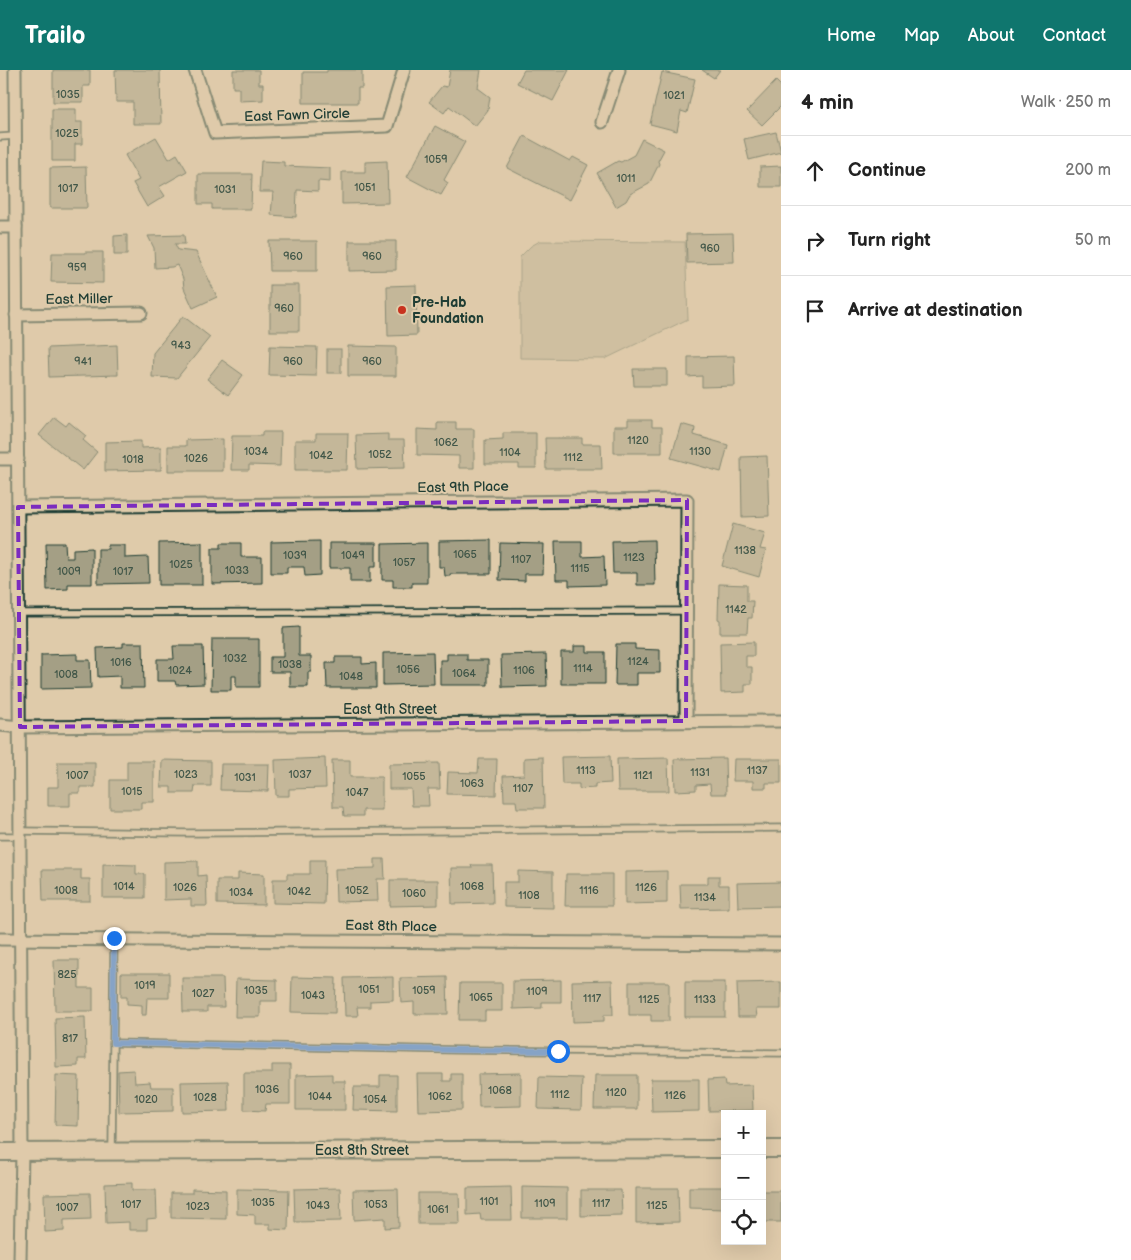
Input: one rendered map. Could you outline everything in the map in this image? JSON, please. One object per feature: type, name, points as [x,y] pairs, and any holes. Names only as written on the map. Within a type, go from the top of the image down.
[{"type":"street","points":[[15,70],[22,1152],[20,1260]]},
{"type":"street","name":"East Fawn Circle","points":[[195,70],[215,133],[387,126],[404,70]]},
{"type":"street","points":[[602,122],[619,70]]},
{"type":"street","points":[[0,227],[16,227]]},
{"type":"street","name":"East Miller","points":[[16,315],[141,313]]},
{"type":"street","points":[[0,459],[18,459]]},
{"type":"street","name":"East 9th Place","points":[[18,507],[687,500],[686,721]]},
{"type":"street","name":"East 9th Street","points":[[0,725],[20,727],[781,721]]},
{"type":"street","name":"East 8th Place","points":[[0,939],[114,938],[781,944]]},
{"type":"street","name":"East 8th Street","points":[[0,1152],[721,1149]]},
{"type":"street","points":[[766,1149],[781,1149]]},
{"type":"lane","points":[[0,136],[16,136]]},
{"type":"lane","points":[[19,613],[687,611]]},
{"type":"lane","points":[[0,836],[20,833],[781,828]]},
{"type":"lane","points":[[112,1151],[114,938]]},
{"type":"lane","points":[[113,1043],[459,1050],[781,1053]]},
{"type":"highlighted area","points":[[687,500],[686,721],[20,727],[18,507]]},
{"type":"shaded area","points":[[540,241],[685,242],[688,319],[605,359],[520,358],[520,257],[531,246]]},
{"type":"building","points":[[53,70],[90,70],[90,86],[83,86],[83,102],[53,102]]},
{"type":"building","points":[[115,70],[160,70],[161,124],[133,124],[133,102],[116,102]]},
{"type":"building","points":[[233,70],[259,70],[259,84],[263,84],[263,100],[239,101],[239,88],[233,88]]},
{"type":"building","points":[[327,70],[362,70],[362,88],[358,88],[358,103],[303,103],[303,72],[327,72]]},
{"type":"building","points":[[450,70],[481,70],[478,88],[490,97],[488,110],[475,126],[449,106],[444,113],[429,102],[442,86],[447,87]]},
{"type":"building","points":[[524,70],[569,70],[553,101],[517,83]]},
{"type":"building","points":[[702,70],[720,70],[714,78]]},
{"type":"building","points":[[662,72],[695,79],[687,113],[681,111],[677,131],[650,124]]},
{"type":"building","points":[[776,81],[781,86],[781,106],[762,125],[747,111]]},
{"type":"building","points":[[52,109],[76,109],[76,122],[82,122],[82,144],[75,144],[75,161],[52,161]]},
{"type":"building","points":[[435,126],[465,142],[444,180],[448,183],[441,195],[407,177]]},
{"type":"building","points":[[776,132],[781,152],[749,160],[744,139]]},
{"type":"building","points":[[524,136],[570,161],[573,157],[588,165],[570,200],[507,168]]},
{"type":"building","points":[[156,137],[169,159],[177,154],[187,171],[159,187],[165,196],[147,207],[133,183],[139,180],[125,155]]},
{"type":"building","points":[[642,139],[664,150],[658,161],[659,164],[649,184],[630,194],[626,201],[616,207],[597,173],[618,161],[621,162],[634,155]]},
{"type":"building","points":[[261,161],[284,162],[284,166],[330,168],[330,182],[318,181],[318,191],[297,190],[296,217],[271,215],[273,192],[259,192]]},
{"type":"building","points":[[387,161],[388,203],[342,204],[342,172],[365,172],[365,162]]},
{"type":"building","points":[[781,166],[781,187],[760,187],[760,167]]},
{"type":"building","points":[[86,167],[87,208],[50,208],[50,168]]},
{"type":"building","points":[[198,174],[252,174],[251,209],[212,209],[212,204],[198,204]]},
{"type":"building","points":[[733,233],[734,262],[687,263],[686,234]]},
{"type":"building","points":[[127,235],[127,255],[114,255],[114,236]]},
{"type":"building","points":[[184,235],[185,244],[175,244],[178,250],[196,252],[217,297],[193,308],[177,265],[155,268],[154,248],[148,236]]},
{"type":"building","points":[[269,241],[317,241],[317,271],[270,271]]},
{"type":"building","points":[[349,241],[396,241],[396,270],[349,271]]},
{"type":"building","points":[[103,252],[103,283],[51,282],[52,253]]},
{"type":"building","points":[[270,285],[299,285],[299,331],[270,331]]},
{"type":"building","name":"Pre-Hab Foundation","points":[[416,285],[417,335],[388,336],[387,286]]},
{"type":"building","points":[[183,316],[210,337],[177,378],[152,377],[153,353]]},
{"type":"building","points":[[117,345],[118,375],[49,377],[48,348]]},
{"type":"building","points":[[270,346],[317,347],[316,376],[269,375]]},
{"type":"building","points":[[348,346],[396,347],[396,376],[348,376]]},
{"type":"building","points":[[327,349],[341,349],[341,373],[327,373]]},
{"type":"building","points":[[734,356],[735,386],[702,387],[702,376],[688,377],[688,357]]},
{"type":"building","points":[[222,360],[243,375],[228,395],[207,379]]},
{"type":"building","points":[[633,369],[667,369],[667,386],[634,386]]},
{"type":"building","points":[[54,417],[66,426],[69,422],[86,436],[83,440],[97,452],[83,470],[39,435]]},
{"type":"building","points":[[628,420],[652,420],[652,427],[662,427],[662,453],[614,453],[614,426],[628,426]]},
{"type":"building","points":[[437,422],[456,422],[456,429],[474,429],[474,468],[459,468],[459,456],[417,455],[417,429],[437,430]]},
{"type":"building","points":[[681,424],[695,428],[694,435],[728,445],[721,472],[671,458]]},
{"type":"building","points":[[262,432],[281,432],[280,466],[249,465],[249,470],[231,470],[232,436],[262,436]]},
{"type":"building","points":[[316,433],[348,433],[347,470],[295,470],[295,440],[316,440]]},
{"type":"building","points":[[503,433],[536,433],[536,468],[519,468],[519,464],[485,464],[485,440],[503,439]]},
{"type":"building","points":[[388,434],[388,440],[404,440],[405,468],[357,469],[356,435]]},
{"type":"building","points":[[545,438],[582,438],[582,444],[601,444],[602,469],[546,469]]},
{"type":"building","points":[[223,439],[223,471],[168,471],[168,446],[186,446],[186,440]]},
{"type":"building","points":[[141,441],[141,448],[161,447],[161,470],[105,471],[105,442]]},
{"type":"building","points":[[767,456],[769,516],[742,517],[741,457]]},
{"type":"building","points":[[733,524],[765,533],[760,549],[766,550],[759,577],[722,566]]},
{"type":"building","points":[[491,540],[491,574],[450,574],[450,576],[445,576],[444,567],[439,567],[439,541]]},
{"type":"building","points":[[654,540],[655,585],[637,585],[637,573],[613,573],[612,541]]},
{"type":"building","points":[[320,541],[320,575],[305,576],[304,567],[287,567],[287,573],[271,573],[271,542]]},
{"type":"building","points":[[555,541],[582,541],[582,557],[604,556],[605,585],[569,586],[569,580],[556,580]]},
{"type":"building","points":[[202,542],[202,585],[159,585],[159,543]]},
{"type":"building","points":[[46,543],[65,543],[66,558],[73,558],[73,549],[92,548],[92,584],[68,584],[68,589],[47,590]]},
{"type":"building","points":[[221,543],[241,543],[241,557],[262,557],[262,583],[212,584],[212,548],[221,548]]},
{"type":"building","points":[[329,543],[376,543],[376,567],[370,567],[370,582],[350,582],[350,568],[329,568]]},
{"type":"building","points":[[427,543],[427,583],[412,583],[412,587],[393,587],[393,580],[382,580],[382,544]]},
{"type":"building","points":[[500,543],[544,544],[543,574],[525,574],[525,581],[499,580]]},
{"type":"building","points":[[108,545],[125,545],[125,558],[148,557],[149,583],[98,584],[98,549],[108,549]]},
{"type":"building","points":[[719,584],[747,585],[747,601],[753,601],[752,618],[748,618],[747,633],[720,633],[720,620],[718,619]]},
{"type":"building","points":[[299,627],[299,656],[311,656],[311,672],[308,672],[308,687],[290,687],[290,672],[270,672],[270,657],[283,657],[283,628]]},
{"type":"building","points":[[212,639],[259,639],[259,687],[236,687],[236,676],[231,676],[231,690],[211,690]]},
{"type":"building","points":[[754,642],[754,656],[746,656],[746,667],[752,667],[752,684],[745,684],[745,692],[721,693],[720,643]]},
{"type":"building","points":[[123,643],[143,643],[144,688],[120,688],[120,676],[98,677],[97,648],[123,647]]},
{"type":"building","points":[[616,644],[635,644],[635,649],[660,650],[660,673],[637,673],[637,685],[615,685]]},
{"type":"building","points":[[173,646],[203,646],[204,684],[176,685],[175,681],[157,681],[157,659],[174,659]]},
{"type":"building","points":[[574,646],[587,646],[587,652],[605,652],[605,684],[561,684],[561,652],[574,652]]},
{"type":"building","points":[[433,652],[434,684],[383,685],[383,653]]},
{"type":"building","points":[[77,654],[77,660],[90,660],[91,688],[41,689],[41,655]]},
{"type":"building","points":[[447,654],[467,654],[467,660],[488,660],[488,685],[440,685],[440,660],[447,660]]},
{"type":"building","points":[[546,654],[547,686],[502,687],[501,655]]},
{"type":"building","points":[[335,657],[362,657],[362,664],[376,663],[376,688],[327,688],[326,663],[335,663]]},
{"type":"building","points":[[610,756],[611,783],[595,784],[595,788],[579,789],[579,784],[562,784],[561,757]]},
{"type":"building","points":[[543,757],[544,808],[517,808],[516,801],[504,801],[503,776],[524,775],[524,758]]},
{"type":"building","points":[[325,758],[326,788],[289,789],[289,796],[276,796],[275,760]]},
{"type":"building","points":[[668,758],[669,791],[618,791],[617,759]]},
{"type":"building","points":[[725,758],[726,794],[711,794],[710,784],[696,785],[696,790],[675,791],[674,759]]},
{"type":"building","points":[[479,759],[497,759],[496,795],[447,794],[448,772],[478,773]]},
{"type":"building","points":[[734,759],[781,759],[781,783],[766,783],[766,788],[753,788],[753,781],[733,781]]},
{"type":"building","points":[[162,760],[211,761],[211,786],[195,786],[194,793],[171,793],[171,787],[161,787]]},
{"type":"building","points":[[332,760],[350,760],[350,777],[382,777],[382,810],[363,810],[363,816],[344,816],[343,807],[333,807]]},
{"type":"building","points":[[127,761],[154,761],[154,802],[141,802],[141,809],[110,809],[110,780],[127,780]]},
{"type":"building","points":[[58,762],[95,762],[95,787],[80,787],[80,793],[70,793],[70,806],[48,806],[48,787],[58,787]]},
{"type":"building","points":[[439,763],[440,789],[428,789],[429,806],[412,806],[411,789],[389,789],[389,764]]},
{"type":"building","points":[[221,764],[269,764],[268,791],[220,790]]},
{"type":"building","points":[[375,859],[384,859],[385,879],[377,879],[378,901],[336,902],[335,869],[375,868]]},
{"type":"building","points":[[310,860],[325,860],[324,904],[273,903],[273,879],[287,879],[287,874],[310,874]]},
{"type":"building","points":[[198,861],[198,876],[206,875],[207,906],[191,906],[191,899],[164,900],[164,862]]},
{"type":"building","points":[[103,864],[136,865],[136,874],[145,874],[145,898],[103,898]]},
{"type":"building","points":[[471,865],[492,865],[493,903],[452,904],[451,868],[472,868]]},
{"type":"building","points":[[42,870],[81,870],[81,879],[90,879],[90,901],[43,901]]},
{"type":"building","points":[[518,871],[553,872],[553,908],[504,907],[504,882],[518,882]]},
{"type":"building","points":[[667,871],[667,903],[625,904],[625,872]]},
{"type":"building","points":[[238,873],[264,874],[264,905],[217,904],[217,880],[238,880]]},
{"type":"building","points":[[566,874],[612,874],[612,906],[565,906]]},
{"type":"building","points":[[708,876],[719,876],[719,885],[729,885],[729,908],[681,909],[680,884],[708,884]]},
{"type":"building","points":[[390,880],[438,880],[438,905],[390,906]]},
{"type":"building","points":[[781,882],[781,906],[738,907],[737,883]]},
{"type":"building","points":[[54,960],[79,960],[79,988],[93,988],[93,1011],[55,1011]]},
{"type":"building","points":[[121,973],[169,973],[169,998],[147,998],[146,1015],[142,1015],[142,1005],[127,1004],[127,997],[121,997]]},
{"type":"building","points":[[292,977],[336,978],[335,1013],[291,1012]]},
{"type":"building","points":[[393,977],[393,1000],[370,1001],[370,1007],[357,1007],[358,1016],[345,1016],[344,978]]},
{"type":"building","points":[[447,977],[448,1014],[414,1014],[414,1002],[401,1003],[400,978]]},
{"type":"building","points":[[182,978],[223,978],[224,1007],[207,1007],[207,1012],[183,1012]]},
{"type":"building","points":[[236,979],[277,980],[277,1001],[260,1001],[260,1017],[235,1017]]},
{"type":"building","points":[[561,980],[561,1002],[542,1002],[542,1008],[513,1009],[513,981]]},
{"type":"building","points":[[612,980],[613,1015],[604,1015],[604,1021],[573,1022],[572,981]]},
{"type":"building","points":[[629,982],[669,982],[669,1021],[651,1021],[651,1015],[629,1015]]},
{"type":"building","points":[[685,982],[725,982],[725,1017],[685,1017]]},
{"type":"building","points":[[781,982],[781,1009],[756,1009],[757,1017],[738,1017],[737,983]]},
{"type":"building","points":[[460,983],[502,983],[502,1011],[485,1011],[485,1020],[459,1020]]},
{"type":"building","points":[[85,1017],[86,1059],[78,1059],[78,1066],[56,1067],[55,1018]]},
{"type":"building","points":[[272,1065],[290,1065],[290,1104],[266,1104],[265,1111],[244,1110],[244,1073],[272,1073]]},
{"type":"building","points":[[134,1070],[135,1083],[150,1082],[151,1087],[173,1087],[173,1111],[119,1112],[118,1071]]},
{"type":"building","points":[[521,1073],[521,1106],[479,1107],[478,1074]]},
{"type":"building","points":[[332,1074],[332,1081],[345,1081],[345,1110],[296,1110],[296,1075]]},
{"type":"building","points":[[417,1074],[443,1074],[443,1081],[451,1081],[451,1074],[462,1074],[462,1110],[418,1111]]},
{"type":"building","points":[[56,1075],[79,1076],[78,1126],[55,1125]]},
{"type":"building","points":[[380,1075],[397,1075],[397,1111],[353,1110],[354,1087],[380,1087]]},
{"type":"building","points":[[595,1075],[637,1075],[637,1109],[594,1109]]},
{"type":"building","points":[[539,1077],[582,1078],[581,1110],[538,1109]]},
{"type":"building","points":[[651,1079],[699,1079],[699,1111],[652,1112]]},
{"type":"building","points":[[724,1079],[725,1086],[752,1085],[753,1110],[709,1111],[708,1080]]},
{"type":"building","points":[[228,1081],[229,1111],[182,1112],[181,1082]]},
{"type":"building","points":[[132,1183],[132,1190],[156,1190],[157,1218],[147,1219],[147,1230],[129,1230],[129,1222],[106,1223],[105,1184]]},
{"type":"building","points":[[511,1187],[512,1220],[481,1220],[480,1214],[467,1215],[467,1188]]},
{"type":"building","points":[[522,1187],[567,1188],[567,1218],[522,1218]]},
{"type":"building","points":[[689,1187],[721,1187],[721,1209],[689,1208]]},
{"type":"building","points":[[340,1188],[341,1221],[295,1222],[294,1189]]},
{"type":"building","points":[[636,1188],[678,1188],[679,1222],[636,1223]]},
{"type":"building","points":[[192,1189],[226,1190],[226,1219],[171,1218],[171,1193],[192,1193]]},
{"type":"building","points":[[237,1189],[289,1190],[288,1230],[270,1229],[270,1224],[255,1224],[255,1215],[237,1214]]},
{"type":"building","points":[[398,1189],[399,1227],[385,1228],[385,1218],[354,1220],[353,1190]]},
{"type":"building","points":[[581,1190],[621,1190],[622,1215],[581,1216]]},
{"type":"building","points":[[766,1191],[781,1191],[781,1222],[766,1222]]},
{"type":"building","points":[[90,1193],[91,1219],[64,1220],[64,1231],[45,1232],[44,1194]]},
{"type":"building","points":[[418,1193],[459,1193],[460,1224],[418,1224]]},
{"type":"place","name":"Pre-Hab Foundation","points":[[402,310]]},
{"type":"route","points":[[114,938],[113,1043],[558,1051]]}]
